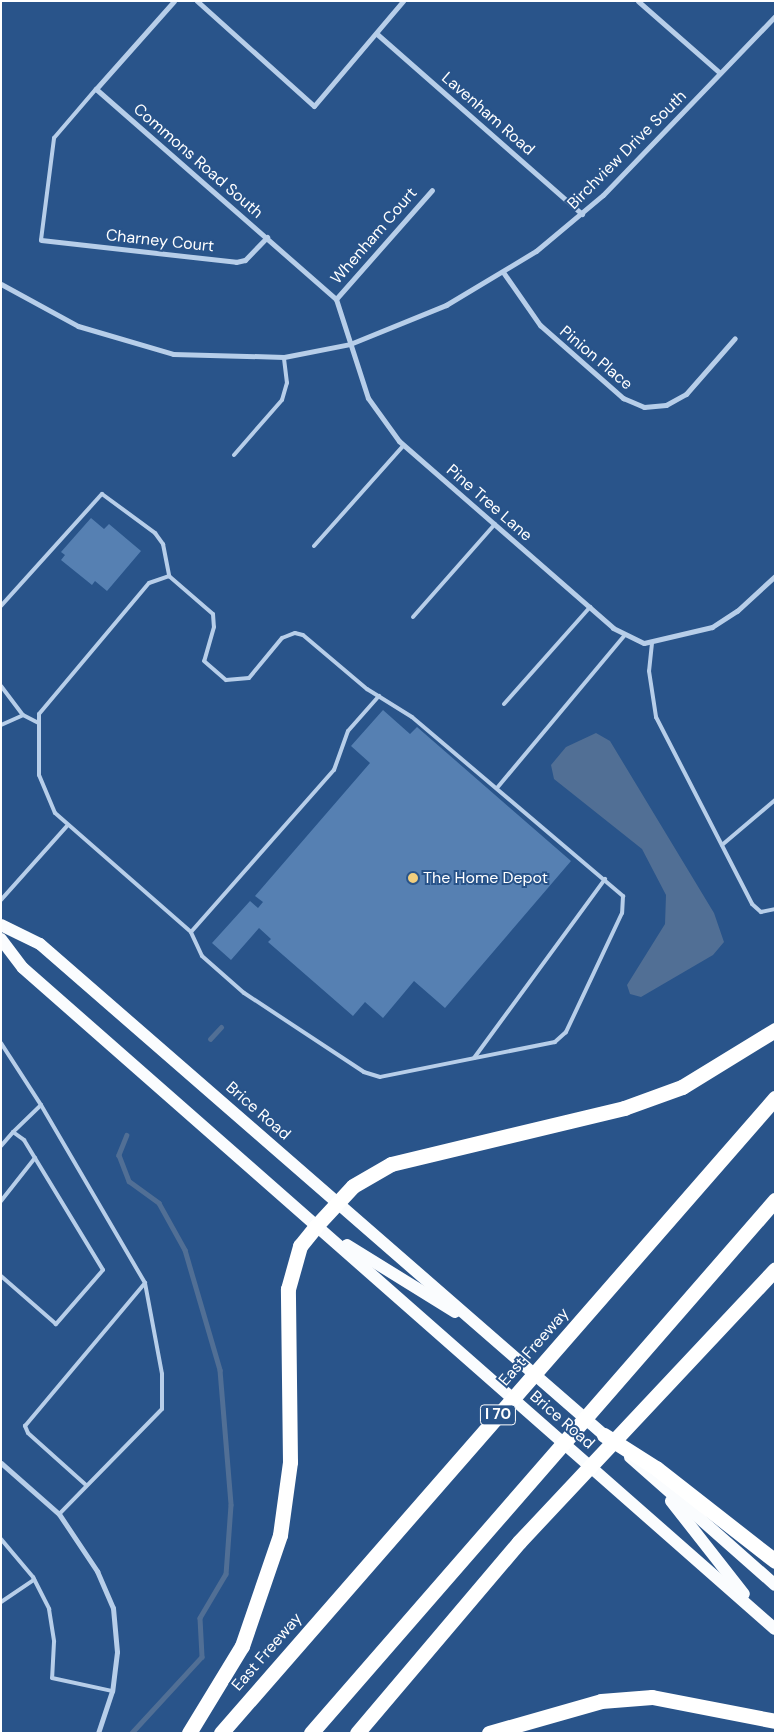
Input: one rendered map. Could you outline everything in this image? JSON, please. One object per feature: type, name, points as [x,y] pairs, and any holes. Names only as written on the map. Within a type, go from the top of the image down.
[{"type":"highway","points":[[189,1733],[242,1646],[277,1545],[290,1462],[288,1290],[297,1252],[316,1226],[337,1201],[370,1174],[418,1154],[540,1130],[682,1087],[775,1030]]},
{"type":"highway","name":"East Freeway","points":[[221,1733],[775,1098]]},
{"type":"highway","points":[[311,1733],[775,1200]]},
{"type":"highway","points":[[357,1733],[519,1542],[775,1269]]},
{"type":"highway","points":[[604,1435],[775,1561]]},
{"type":"highway","points":[[489,1733],[601,1701],[652,1697],[775,1720]]},
{"type":"main road","name":"Brice Road","points":[[1,925],[40,944],[604,1435]]},
{"type":"main road","name":"Brice Road","points":[[1,939],[23,968],[775,1629]]},
{"type":"main road","name":"Brice Road","points":[[316,1226],[487,1332]]},
{"type":"main road","name":"Brice Road","points":[[653,1472],[763,1619]]},
{"type":"main road","points":[[653,1472],[775,1585]]},
{"type":"street","points":[[96,89],[174,1]]},
{"type":"street","points":[[197,1],[314,106],[377,34],[403,1]]},
{"type":"street","points":[[638,1],[720,73]]},
{"type":"street","name":"Birchview Drive South","points":[[1,284],[78,326],[125,342],[173,354],[284,357],[350,344],[419,318],[503,272],[582,214],[775,16]]},
{"type":"street","name":"Lavenham Road","points":[[377,34],[582,214]]},
{"type":"street","name":"Commons Road South","points":[[96,89],[336,299]]},
{"type":"street","name":"Whenham Court","points":[[336,299],[432,190]]},
{"type":"street","name":"Charney Court","points":[[41,240],[236,262],[245,260],[267,237]]},
{"type":"street","name":"Pinion Place","points":[[503,272],[540,325],[623,398],[644,407],[666,405],[686,394],[735,338]]},
{"type":"street","points":[[336,299],[350,344]]},
{"type":"street","name":"Pine Tree Lane","points":[[350,344],[375,412],[404,445],[590,607],[625,635],[652,643]]},
{"type":"street","points":[[652,643],[712,627],[737,612],[775,576]]},
{"type":"street","points":[[1,1463],[60,1514],[97,1571],[112,1608],[117,1652],[112,1691],[98,1733]]},
{"type":"lane","points":[[41,240],[54,138],[96,89]]},
{"type":"lane","points":[[234,455],[282,400],[287,383],[284,357]]},
{"type":"lane","points":[[314,546],[404,445]]},
{"type":"lane","points":[[1,606],[102,494],[155,533],[163,544],[169,576],[213,614],[214,627],[204,661],[226,680],[249,678],[282,638],[295,632],[379,696],[412,717],[606,879],[626,904],[566,1032],[555,1042],[380,1077],[364,1072],[244,992],[202,956],[191,932],[67,826],[42,789],[39,723],[46,704],[149,583],[169,576]]},
{"type":"lane","points":[[413,617],[494,524]]},
{"type":"lane","points":[[504,704],[590,607]]},
{"type":"lane","points":[[497,788],[625,635]]},
{"type":"lane","points":[[652,643],[649,671],[656,717],[752,904],[761,912],[775,910]]},
{"type":"lane","points":[[1,686],[22,714],[39,723]]},
{"type":"lane","points":[[191,932],[334,770],[348,731],[379,696]]},
{"type":"lane","points":[[1,724],[22,714]]},
{"type":"lane","points":[[722,845],[775,800]]},
{"type":"lane","points":[[1,900],[67,826]]},
{"type":"lane","points":[[474,1058],[606,879]]},
{"type":"lane","points":[[1,1043],[41,1105],[145,1283],[162,1374],[162,1409],[60,1514]]},
{"type":"lane","points":[[1,1146],[41,1105]]},
{"type":"lane","points":[[1,1276],[56,1324],[103,1270],[24,1140],[13,1132]]},
{"type":"lane","points":[[1,1201],[35,1158]]},
{"type":"lane","points":[[86,1486],[28,1434],[25,1426],[145,1283]]},
{"type":"lane","points":[[1,1539],[34,1580],[49,1609],[54,1642],[52,1678],[112,1691]]},
{"type":"lane","points":[[1,1602],[34,1580]]},
{"type":"water","points":[[596,733],[610,741],[714,913],[724,942],[713,955],[641,997],[630,994],[627,985],[665,924],[666,895],[642,849],[554,779],[551,765],[566,747]]},
{"type":"building","points":[[91,518],[104,529],[109,524],[141,551],[107,591],[95,581],[92,585],[61,560],[65,555],[61,552]]},
{"type":"building","name":"The Home Depot","points":[[383,710],[410,734],[417,727],[571,861],[445,1008],[414,981],[383,1018],[365,1002],[353,1016],[268,942],[271,939],[259,928],[231,960],[212,943],[250,901],[258,908],[263,902],[255,896],[370,763],[351,746]]},
{"type":"waterway","points":[[210,1039],[221,1027]]},
{"type":"waterway","points":[[127,1135],[119,1155],[129,1181],[159,1203],[185,1250],[220,1370],[231,1505],[226,1574],[200,1618],[202,1657],[132,1733]]},
{"type":"place","name":"The Home Depot","points":[[413,878]]}]
